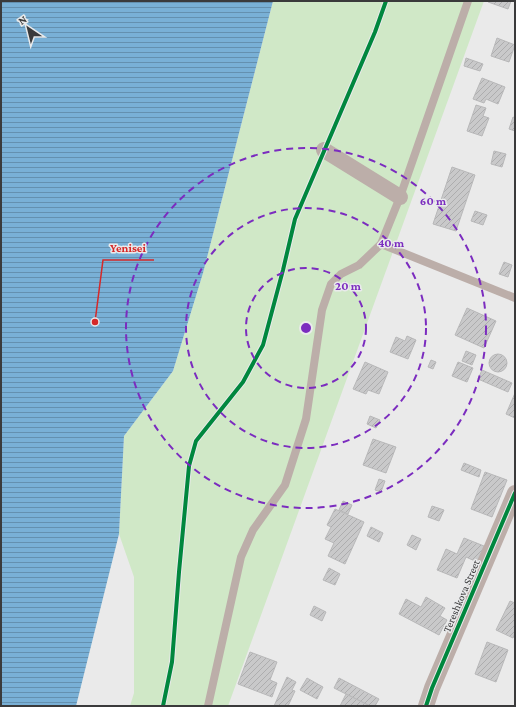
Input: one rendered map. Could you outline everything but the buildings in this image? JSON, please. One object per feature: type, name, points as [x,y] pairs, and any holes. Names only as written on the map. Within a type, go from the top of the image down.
[{"type":"street","points":[[324,150],[400,197]]},
{"type":"street","name":"Tereshkova Street","points":[[426,706],[435,681],[515,493]]},
{"type":"lane","points":[[208,706],[241,557],[253,530],[285,485],[306,419],[322,310],[331,284],[341,274],[359,265],[382,244],[400,197],[468,1]]},
{"type":"lane","points":[[382,244],[515,298]]},
{"type":"green space","points":[[273,1],[484,1],[228,706],[130,706],[134,693],[134,577],[119,534],[124,436],[173,371],[203,273]]},
{"type":"water","points":[[1,1],[273,1],[203,273],[173,371],[124,436],[119,534],[76,706],[1,706]]},
{"type":"cycle path","points":[[163,706],[172,662],[189,466],[196,441],[243,382],[263,345],[295,219],[375,32],[386,1]]},
{"type":"cycle path","points":[[426,706],[432,688],[515,493]]},
{"type":"place","name":"Yenisei","points":[[95,322]]}]
